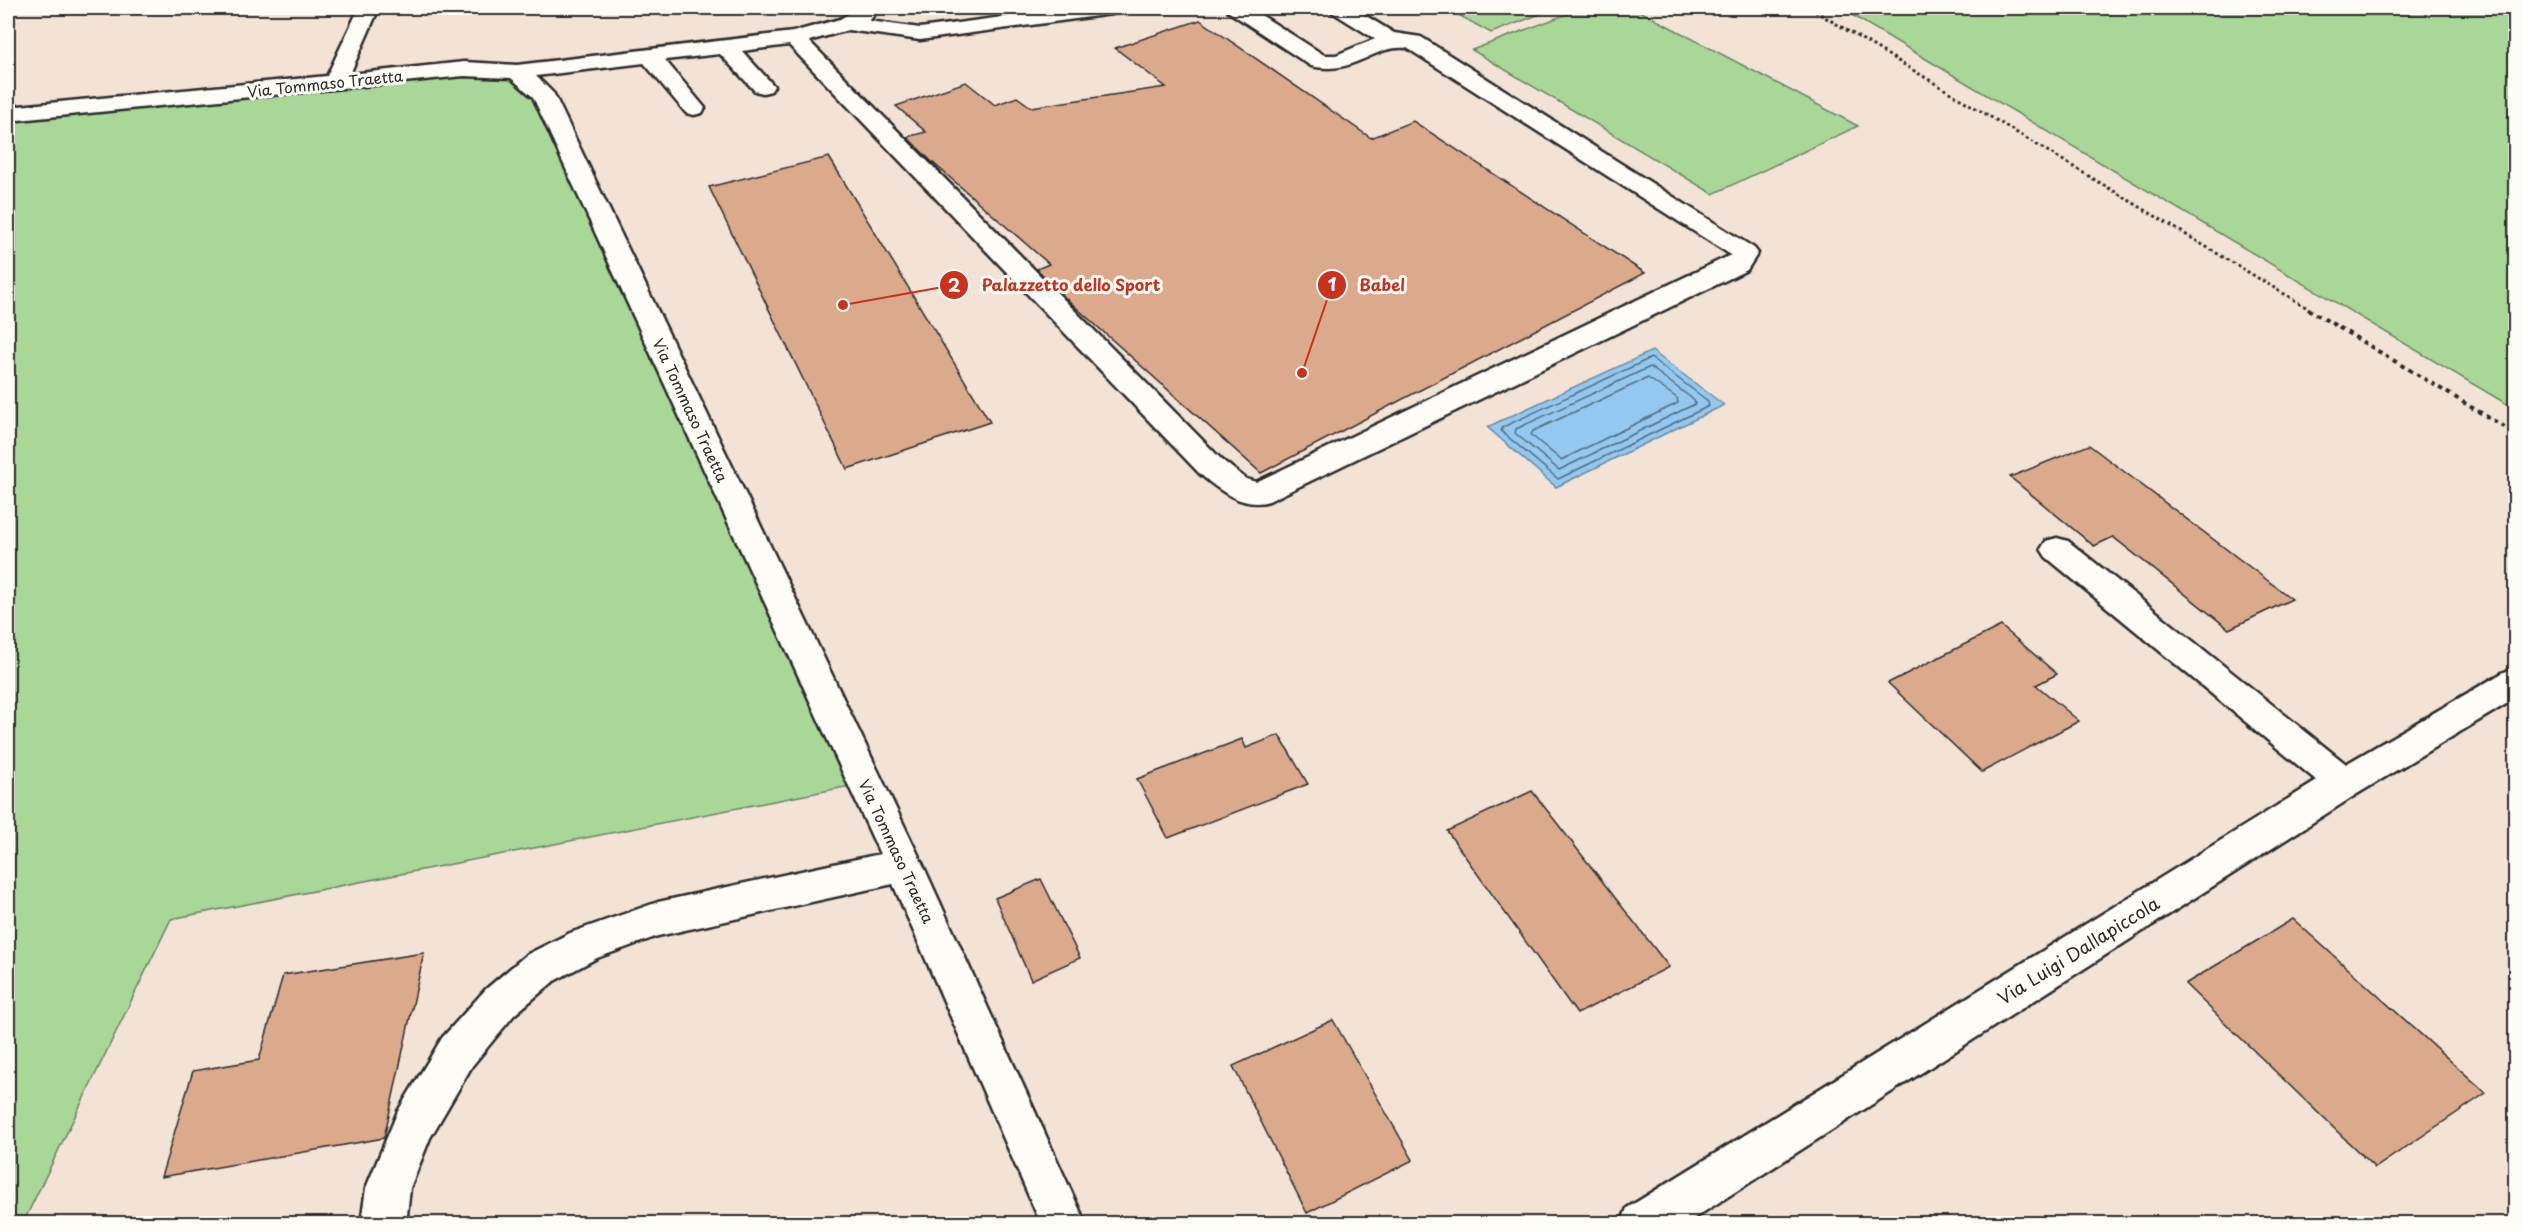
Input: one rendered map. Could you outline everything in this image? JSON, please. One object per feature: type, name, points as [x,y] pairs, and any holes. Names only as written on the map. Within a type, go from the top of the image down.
[{"type":"street","points":[[335,82],[369,8]]},
{"type":"street","points":[[517,72],[794,38],[858,13],[920,34],[1112,8]]},
{"type":"street","points":[[1236,8],[1319,61],[1340,62],[1385,44],[1388,39]]},
{"type":"street","points":[[794,38],[1211,467],[1235,486],[1258,494],[1743,259],[1745,253],[1413,42],[1388,39],[1339,8]]},
{"type":"street","points":[[725,46],[763,86]]},
{"type":"street","points":[[649,55],[694,108]]},
{"type":"street","name":"Via Tommaso Traetta","points":[[8,114],[464,69],[517,72],[543,94],[904,865],[1064,1224]]},
{"type":"street","points":[[2057,549],[2344,783]]},
{"type":"street","name":"Via Luigi Dallapiccola","points":[[1643,1224],[2344,783],[2516,681]]},
{"type":"street","points":[[383,1224],[388,1188],[413,1126],[457,1052],[500,1002],[540,968],[584,945],[658,919],[904,865]]},
{"type":"path","points":[[1810,8],[2516,434]]},
{"type":"green space","points":[[1446,8],[1556,8],[1491,33]]},
{"type":"green space","points":[[1583,8],[1634,8],[1858,126],[1713,194],[1472,50]]},
{"type":"green space","points":[[1840,8],[2515,8],[2515,409]]},
{"type":"green space","points":[[464,69],[517,72],[551,111],[866,783],[171,919],[23,1223],[8,1224],[8,114]]},
{"type":"water","points":[[1652,351],[1724,405],[1556,487],[1487,427]]},
{"type":"building","points":[[1200,20],[1371,138],[1413,121],[1645,273],[1261,473],[1061,294],[1037,269],[1049,264],[931,161],[907,137],[926,132],[896,106],[966,82],[995,105],[1017,97],[1031,107],[1166,87],[1115,48]]},
{"type":"building","points":[[829,157],[990,422],[847,469],[709,187]]},
{"type":"building","points":[[2089,445],[2292,599],[2229,629],[2113,537],[2094,546],[2010,477]]},
{"type":"building","points":[[2001,626],[2057,674],[2036,685],[2079,721],[1982,772],[1888,683]]},
{"type":"building","points":[[1279,735],[1308,784],[1168,838],[1137,779],[1242,739],[1246,748]]},
{"type":"building","points":[[1532,791],[1669,967],[1577,1014],[1447,831]]},
{"type":"building","points":[[1041,879],[1080,958],[1031,980],[995,898]]},
{"type":"building","points":[[2293,919],[2486,1093],[2375,1168],[2185,984]]},
{"type":"building","points":[[424,953],[384,1138],[161,1177],[193,1071],[259,1060],[283,975]]},
{"type":"building","points":[[1333,1020],[1413,1160],[1307,1213],[1233,1066]]},
{"type":"place","name":"Palazzetto dello Sport","points":[[843,305]]},
{"type":"place","name":"Babel","points":[[1302,373]]}]
